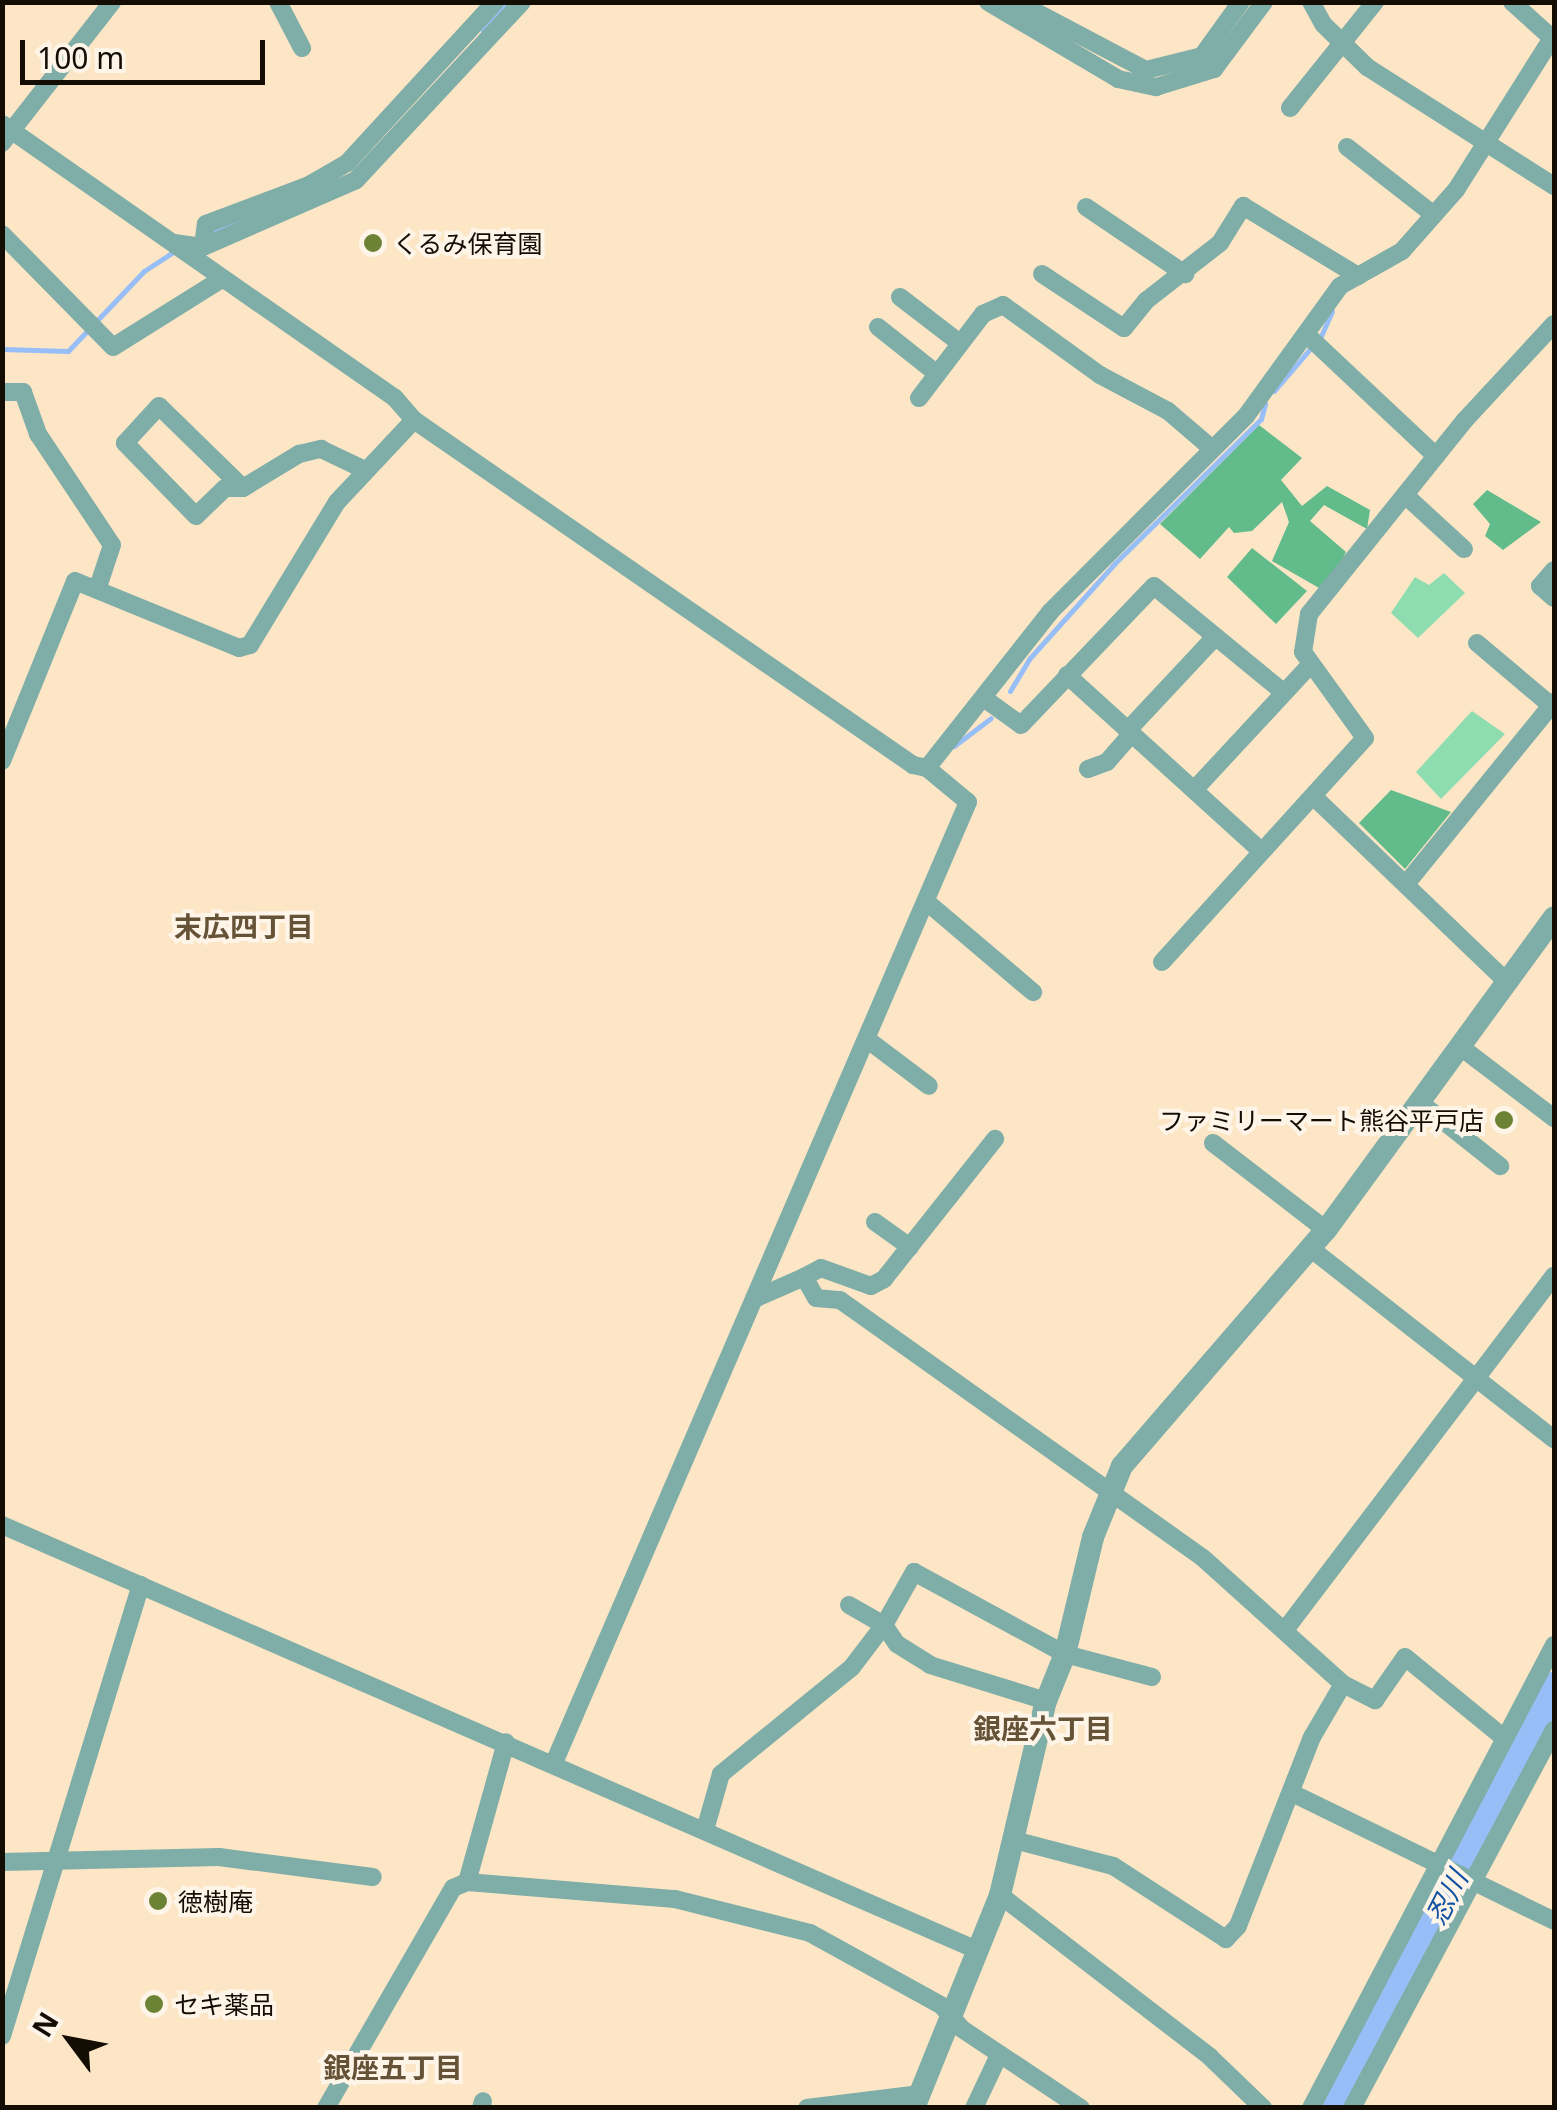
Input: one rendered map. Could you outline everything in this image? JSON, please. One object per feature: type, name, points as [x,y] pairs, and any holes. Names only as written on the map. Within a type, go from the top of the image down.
[{"type":"street","points":[[278,2],[302,48]]},
{"type":"street","points":[[203,247],[206,224],[310,185],[347,163],[495,2]]},
{"type":"street","points":[[171,242],[203,247],[356,180],[522,2]]},
{"type":"street","points":[[988,2],[1118,79],[1156,87],[1214,69],[1264,2]]},
{"type":"street","points":[[1017,2],[1146,70],[1202,56],[1241,2]]},
{"type":"street","points":[[1311,2],[1343,44],[1367,67],[1489,146],[1552,179]]},
{"type":"street","points":[[1290,108],[1375,2]]},
{"type":"street","points":[[927,768],[1050,612],[1209,446],[1246,416],[1340,286],[1402,250],[1489,146],[1553,39],[1512,2]]},
{"type":"street","points":[[109,4],[6,132],[171,242],[394,398],[414,420],[913,765],[927,768],[968,802],[928,903],[554,1764]]},
{"type":"street","points":[[1347,147],[1434,215]]},
{"type":"street","points":[[1042,274],[1124,328],[1147,300],[1220,243],[1243,206],[1358,276]]},
{"type":"street","points":[[1086,207],[1185,274]]},
{"type":"street","points":[[2,234],[114,347],[146,333],[222,279]]},
{"type":"street","points":[[900,296],[960,343]]},
{"type":"street","points":[[919,398],[982,314],[1004,305],[1100,375],[1168,410],[1209,446]]},
{"type":"street","points":[[1162,962],[1365,738],[1310,666],[1304,652],[1309,614],[1436,456],[1554,324]]},
{"type":"street","points":[[878,327],[936,374]]},
{"type":"street","points":[[1308,335],[1436,456]]},
{"type":"street","points":[[2,392],[24,392],[38,434],[112,545],[97,590]]},
{"type":"street","points":[[243,488],[158,406],[125,442],[196,516],[225,488],[243,488],[299,454],[321,449],[365,470]]},
{"type":"street","points":[[2,761],[76,581],[240,648],[250,645],[365,470],[414,420]]},
{"type":"street","points":[[1404,495],[1464,548]]},
{"type":"street","points":[[1554,570],[1540,586],[1554,598]]},
{"type":"street","points":[[985,698],[1021,725],[1154,586],[1284,692]]},
{"type":"street","points":[[1088,769],[1107,762],[1214,637]]},
{"type":"street","points":[[1406,884],[1553,705],[1477,643]]},
{"type":"street","points":[[1194,790],[1310,666]]},
{"type":"street","points":[[1067,675],[1261,851]]},
{"type":"street","points":[[1313,796],[1508,982]]},
{"type":"street","points":[[928,903],[1033,992]]},
{"type":"street","points":[[807,2108],[917,2101],[1000,1895],[1046,1701],[1064,1654],[1107,1496],[1152,1427],[1326,1230],[1422,1104],[1554,917]]},
{"type":"street","points":[[868,1040],[929,1086]]},
{"type":"street","points":[[1462,1048],[1554,1118]]},
{"type":"street","points":[[1422,1104],[1500,1166]]},
{"type":"street","points":[[754,1299],[821,1268],[870,1286],[910,1247],[996,1139]]},
{"type":"street","points":[[1213,1142],[1326,1230]]},
{"type":"street","points":[[875,1222],[910,1247]]},
{"type":"street","points":[[1310,1248],[1554,1438]]},
{"type":"street","points":[[1285,1630],[1554,1275]]},
{"type":"street","points":[[804,1277],[816,1298],[840,1300],[920,1353],[1098,1482],[1107,1496],[1203,1558],[1344,1684],[1375,1700],[1405,1657],[1504,1738]]},
{"type":"street","points":[[2,1525],[979,1951]]},
{"type":"street","points":[[705,1830],[722,1774],[852,1667],[884,1624],[914,1572],[1064,1654],[1152,1677]]},
{"type":"street","points":[[2,2036],[141,1585]]},
{"type":"street","points":[[849,1604],[884,1624],[897,1644],[930,1665],[1046,1701]]},
{"type":"street","points":[[1311,2108],[1444,1862],[1554,1645]]},
{"type":"street","points":[[1014,1840],[1112,1866],[1226,1940],[1238,1926],[1312,1738],[1344,1684]]},
{"type":"street","points":[[1352,2108],[1554,1729]]},
{"type":"street","points":[[466,1882],[506,1742]]},
{"type":"street","points":[[1292,1793],[1444,1862],[1554,1921]]},
{"type":"street","points":[[2,1862],[219,1857],[374,1877]]},
{"type":"street","points":[[326,2108],[453,1888],[466,1882],[674,1898],[810,1933],[953,2018],[1059,2101],[1081,2108]]},
{"type":"street","points":[[1000,1895],[1210,2057],[1263,2108]]},
{"type":"street","points":[[974,2108],[999,2055]]},
{"type":"green space","points":[[1259,425],[1302,458],[1281,480],[1302,506],[1327,486],[1370,510],[1367,529],[1324,505],[1310,521],[1346,552],[1326,592],[1272,561],[1289,522],[1282,502],[1252,531],[1234,533],[1229,527],[1200,559],[1160,524]]},
{"type":"green space","points":[[1487,490],[1541,522],[1503,550],[1485,536],[1490,524],[1473,504]]},
{"type":"green space","points":[[1252,548],[1307,591],[1276,624],[1227,577]]},
{"type":"green space","points":[[1444,573],[1465,593],[1418,638],[1391,613],[1415,577],[1429,585]]},
{"type":"green space","points":[[1472,711],[1505,734],[1441,799],[1416,772]]},
{"type":"green space","points":[[1391,790],[1451,812],[1405,869],[1359,823]]},
{"type":"waterway","points":[[483,31],[509,2]]},
{"type":"waterway","points":[[215,231],[254,216]]},
{"type":"waterway","points":[[2,349],[68,351],[144,271],[173,252]]},
{"type":"waterway","points":[[1321,336],[1332,311]]},
{"type":"waterway","points":[[1274,391],[1309,350]]},
{"type":"waterway","points":[[1010,691],[1029,659],[1115,563],[1261,419],[1265,404]]},
{"type":"waterway","points":[[954,746],[991,718]]},
{"type":"waterway","name":"忍川","points":[[1337,2108],[1554,1687]]},
{"type":"place","name":"くるみ保育園","points":[[373,243]]},
{"type":"place","name":"ファミリーマート熊谷平戸店","points":[[1504,1120]]},
{"type":"place","name":"徳樹庵","points":[[158,1901]]},
{"type":"place","name":"セキ薬品","points":[[154,2004]]},
{"type":"district","name":"末広四丁目","points":[[244,926]]},
{"type":"district","name":"銀座六丁目","points":[[1043,1728]]},
{"type":"district","name":"銀座五丁目","points":[[393,2067]]}]
